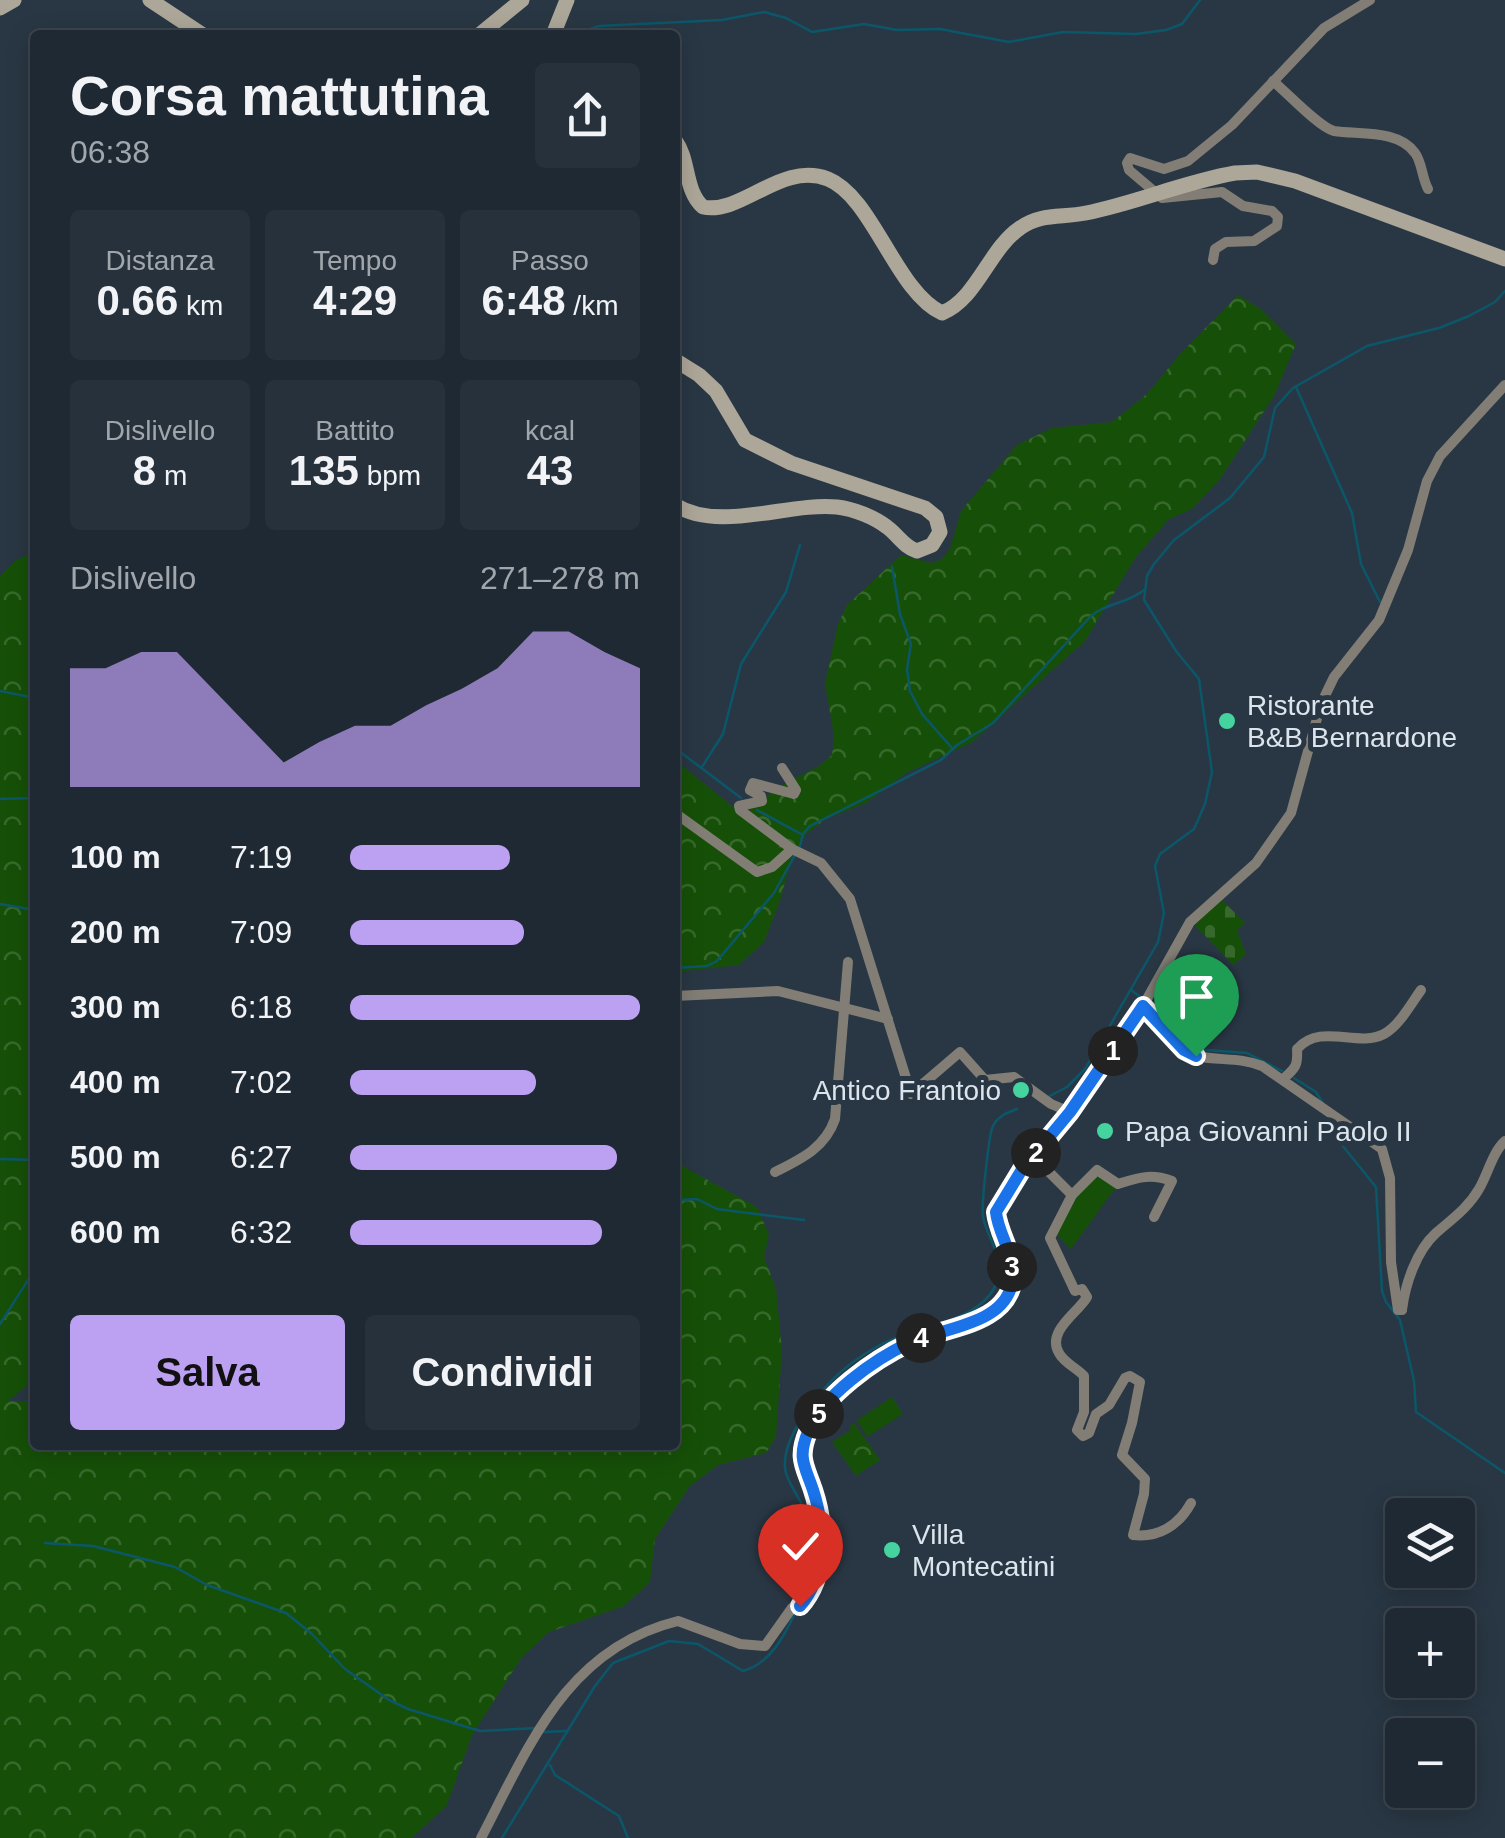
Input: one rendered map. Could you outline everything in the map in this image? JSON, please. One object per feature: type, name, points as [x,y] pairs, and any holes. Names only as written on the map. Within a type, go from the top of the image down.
[{"type":"main road","points":[[0,8],[14,0]]},
{"type":"main road","points":[[150,0],[195,30]]},
{"type":"main road","points":[[485,30],[522,0]]},
{"type":"main road","points":[[555,30],[567,0]]},
{"type":"main road","points":[[680,148],[692,194],[703,208],[721,208],[772,183],[797,177],[829,180],[847,194],[921,299],[942,313],[962,298],[1011,235],[1033,220],[1083,214],[1212,177],[1256,172],[1295,182],[1502,258]]},
{"type":"main road","points":[[680,363],[716,391],[745,440],[791,463],[926,508],[936,517],[940,532],[932,544],[917,551],[872,518],[837,507],[703,516],[680,507]]},
{"type":"street","points":[[1212,260],[1215,249],[1226,242],[1254,241],[1277,226],[1278,216],[1272,211],[1243,206],[1222,192],[1162,198],[1126,164],[1130,158],[1164,169],[1188,161],[1232,126],[1324,28],[1370,0]]},
{"type":"street","points":[[1274,81],[1330,130],[1363,131],[1398,140],[1410,148],[1418,155],[1428,190]]},
{"type":"street","points":[[481,1838],[540,1729],[581,1673],[600,1656],[628,1639],[678,1621],[758,1648],[765,1646],[800,1604],[820,1572],[821,1552],[818,1511],[801,1462],[808,1430],[839,1392],[878,1359],[915,1340],[974,1322],[1005,1298],[1013,1269],[996,1212],[1143,1006],[1190,922],[1268,850],[1291,813],[1321,704],[1334,677],[1379,620],[1440,456],[1505,385]]},
{"type":"street","points":[[782,768],[796,790],[794,794],[754,783],[750,790],[762,801],[743,804],[740,810],[792,849],[821,863],[850,899],[911,1094],[960,1052],[985,1080],[1014,1077],[1051,1104],[1070,1112]]},
{"type":"street","points":[[680,817],[756,872],[772,867],[792,849]]},
{"type":"street","points":[[775,1172],[808,1155],[830,1133],[835,1119],[848,962]]},
{"type":"street","points":[[680,996],[763,990],[888,1019]]},
{"type":"street","points":[[1283,1080],[1296,1068],[1298,1049],[1303,1042],[1388,1032],[1421,990]]},
{"type":"street","points":[[1143,1006],[1184,1050],[1196,1056],[1246,1060],[1283,1080],[1382,1149],[1390,1178],[1398,1310],[1402,1310],[1409,1278],[1425,1246],[1462,1212],[1505,1141]]},
{"type":"street","points":[[1033,1156],[1072,1195]]},
{"type":"street","points":[[1154,1217],[1172,1182],[1164,1178],[1141,1176],[1118,1184],[1097,1170],[1072,1195],[1050,1238],[1075,1291],[1082,1290],[1087,1297],[1059,1331],[1056,1343],[1062,1358],[1084,1376],[1084,1412],[1076,1430],[1086,1435],[1096,1414],[1110,1404],[1125,1378],[1137,1378],[1139,1391],[1122,1455],[1144,1479],[1134,1535],[1158,1533],[1176,1524],[1191,1503]]},
{"type":"green space","points":[[1238,295],[1262,310],[1296,344],[1274,396],[1220,479],[1192,509],[1169,519],[1136,557],[1085,641],[971,743],[906,773],[866,803],[826,819],[806,834],[792,856],[764,942],[739,965],[680,971],[680,764],[743,815],[782,785],[819,766],[832,755],[834,736],[825,683],[838,624],[847,605],[901,555],[931,563],[941,560],[950,549],[961,511],[1017,445],[1052,428],[1112,422],[1147,394]]},
{"type":"green space","points":[[30,554],[30,1383],[8,1401],[30,1401],[30,1450],[680,1450],[680,1165],[757,1207],[769,1235],[764,1257],[776,1289],[782,1350],[776,1437],[766,1453],[718,1465],[690,1486],[655,1539],[650,1582],[624,1606],[549,1632],[522,1657],[472,1735],[447,1805],[412,1838],[0,1838],[0,576]]},
{"type":"green space","points":[[1221,899],[1245,923],[1237,930],[1246,954],[1233,965],[1193,923]]},
{"type":"green space","points":[[1094,1174],[1116,1187],[1071,1249],[1053,1231]]},
{"type":"green space","points":[[892,1397],[903,1414],[867,1437],[857,1420]]},
{"type":"green space","points":[[854,1423],[880,1460],[856,1476],[832,1442],[851,1430]]},
{"type":"waterway","points":[[587,30],[599,26],[722,20],[764,12],[812,32],[864,24],[897,30],[940,29],[1009,42],[1063,32],[1136,34],[1166,30],[1182,24],[1200,0]]},
{"type":"waterway","points":[[1046,1098],[1067,1087],[1085,1069],[1158,942],[1164,913],[1155,866],[1160,854],[1194,829],[1212,772],[1199,679],[1144,600],[1147,576],[1174,540],[1230,498],[1264,457],[1275,408],[1293,388],[1367,346],[1439,328],[1469,316],[1495,302],[1505,291]]},
{"type":"waterway","points":[[1296,387],[1352,513],[1361,564],[1380,602]]},
{"type":"waterway","points":[[702,767],[723,734],[741,664],[786,592],[800,545]]},
{"type":"waterway","points":[[892,567],[900,614],[911,644],[907,669],[910,691],[922,714],[952,748]]},
{"type":"waterway","points":[[800,846],[810,826],[941,760],[993,723],[1090,617],[1144,590]]},
{"type":"waterway","points":[[0,691],[30,697]]},
{"type":"waterway","points":[[680,752],[741,798]]},
{"type":"waterway","points":[[0,799],[30,798]]},
{"type":"waterway","points":[[757,810],[801,834]]},
{"type":"waterway","points":[[680,968],[707,966],[717,961],[774,893],[795,855]]},
{"type":"waterway","points":[[0,904],[30,909]]},
{"type":"waterway","points":[[1131,990],[1139,996]]},
{"type":"waterway","points":[[1152,1006],[1205,1050],[1247,1053],[1282,1071]]},
{"type":"waterway","points":[[1294,1078],[1316,1092],[1324,1105]]},
{"type":"waterway","points":[[800,1598],[811,1578],[812,1562],[804,1510],[786,1472],[790,1440],[822,1391],[853,1362],[894,1339],[963,1315],[989,1296],[999,1274],[983,1217],[989,1141],[997,1120],[1017,1109]]},
{"type":"waterway","points":[[1327,1117],[1329,1129],[1376,1187],[1382,1291],[1400,1320],[1414,1381],[1416,1412],[1505,1473]]},
{"type":"waterway","points":[[0,1159],[30,1160]]},
{"type":"waterway","points":[[680,1200],[697,1199],[717,1209],[804,1220]]},
{"type":"waterway","points":[[0,1324],[30,1277]]},
{"type":"waterway","points":[[45,1543],[93,1546],[175,1567],[207,1585],[286,1613],[345,1669],[408,1709],[480,1731],[537,1728]]},
{"type":"waterway","points":[[502,1838],[613,1663],[669,1641],[698,1644],[743,1671],[769,1655],[796,1611]]},
{"type":"waterway","points":[[544,1732],[566,1731]]},
{"type":"waterway","points":[[550,1765],[555,1775],[619,1816],[628,1838]]},
{"type":"place","name":"Ristorante B&B Bernardone","points":[[1227,721]]},
{"type":"place","name":"Antico Frantoio","points":[[1021,1090]]},
{"type":"place","name":"Papa Giovanni Paolo II","points":[[1105,1131]]},
{"type":"place","name":"Villa Montecatini","points":[[892,1550]]},
{"type":"route","points":[[800,1606],[820,1572],[818,1511],[801,1462],[808,1430],[818,1415],[878,1359],[915,1340],[974,1322],[1005,1298],[1013,1269],[996,1212],[1021,1171],[1070,1112],[1143,1006],[1184,1050],[1196,1056]]}]
